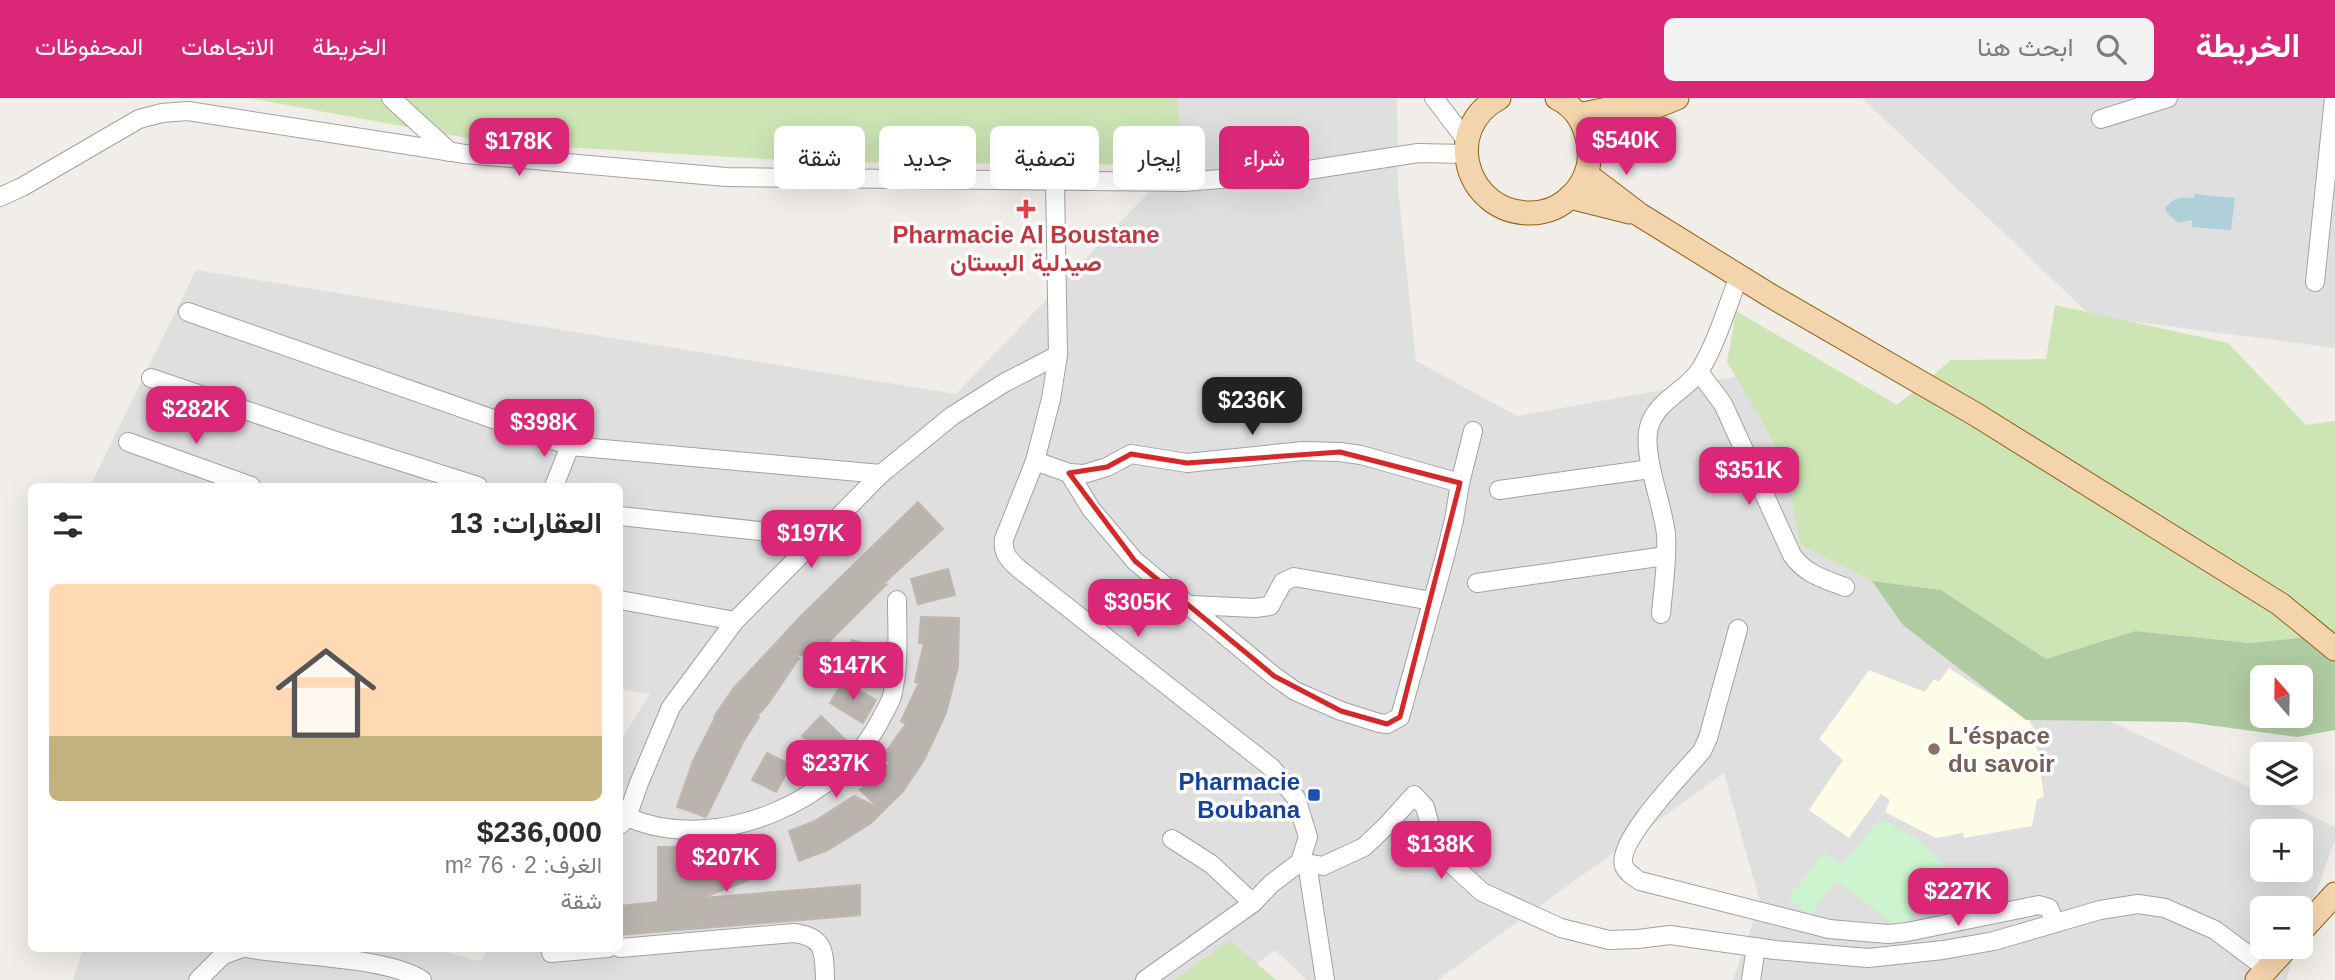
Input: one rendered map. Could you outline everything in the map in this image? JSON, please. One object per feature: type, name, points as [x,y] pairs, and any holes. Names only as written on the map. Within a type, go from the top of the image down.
[{"type":"main road","points":[[1489,99],[1475,120],[1466,148],[1470,175],[1481,193],[1497,206],[1517,213],[1538,213],[1551,209],[1570,197],[1586,174],[1590,156],[1583,125],[1564,101],[1557,98]]},
{"type":"main road","points":[[1583,125],[1661,98]]},
{"type":"main road","points":[[1583,125],[1677,98]]},
{"type":"main road","points":[[1586,174],[1640,215],[1975,414],[2280,604],[2335,649]]},
{"type":"main road","points":[[1570,197],[1640,215]]},
{"type":"main road","points":[[2313,918],[2335,894]]},
{"type":"main road","points":[[2262,975],[2276,959]]},
{"type":"street","points":[[391,98],[450,152]]},
{"type":"street","points":[[1099,182],[1184,182],[1283,174],[1466,148],[1434,98]]},
{"type":"street","points":[[2101,119],[2168,98]]},
{"type":"street","points":[[2315,282],[2334,98]]},
{"type":"street","points":[[0,197],[139,119],[162,113],[188,111],[450,152],[726,177],[990,181]]},
{"type":"street","points":[[1055,189],[1058,355],[1051,399],[1035,461],[1004,539],[1003,548],[1009,561],[1272,768],[1296,798],[1308,838],[1304,862],[1325,980]]},
{"type":"street","points":[[1661,614],[1666,536],[1656,484],[1650,469],[1647,443],[1650,424],[1664,402],[1699,372],[1739,276]]},
{"type":"street","points":[[188,312],[570,446],[881,474]]},
{"type":"street","points":[[897,600],[898,657],[892,697],[875,733],[854,760],[830,781],[773,815],[699,831],[623,821],[671,707],[735,621],[881,474],[952,416],[1004,383],[1058,355]]},
{"type":"street","points":[[1699,372],[1723,404],[1792,555],[1801,568],[1845,587]]},
{"type":"street","points":[[151,378],[468,483]]},
{"type":"street","points":[[1069,473],[1091,509],[1135,561],[1274,677],[1295,691],[1341,711],[1387,724],[1400,717],[1454,520],[1460,483],[1474,431]]},
{"type":"street","points":[[128,442],[243,483]]},
{"type":"street","points":[[555,483],[570,446]]},
{"type":"street","points":[[1035,461],[1069,473],[1084,474],[1107,467],[1130,454],[1187,463],[1319,451],[1361,455],[1460,483]]},
{"type":"street","points":[[1499,491],[1650,469]]},
{"type":"street","points":[[623,516],[816,537]]},
{"type":"street","points":[[1477,583],[1665,556]]},
{"type":"street","points":[[1190,605],[1255,608],[1270,606],[1283,582],[1294,577],[1432,601]]},
{"type":"street","points":[[623,601],[735,621]]},
{"type":"street","points":[[1738,629],[1708,738],[1702,751],[1634,831],[1623,853],[1624,865],[1629,874],[1640,881],[1829,929],[1888,934],[1907,932],[2039,905],[2049,908],[2055,923]]},
{"type":"street","points":[[1144,980],[1253,903],[1271,884],[1304,862],[1323,866],[1364,847],[1414,795],[1425,807],[1431,829],[1445,858],[1482,891],[1561,928],[1609,940],[1670,935],[1868,958],[1943,950],[1994,941],[2100,910],[2138,904],[2165,908],[2215,930],[2262,975]]},
{"type":"street","points":[[1172,839],[1211,864],[1253,903]]},
{"type":"street","points":[[623,947],[805,934],[816,940],[824,949],[825,980]]},
{"type":"street","points":[[1751,980],[1756,947]]},
{"type":"street","points":[[198,980],[223,955],[232,952]]},
{"type":"street","points":[[263,952],[373,964],[413,974],[422,980]]},
{"type":"street","points":[[551,953],[562,952]]},
{"type":"highlighted area","points":[[1340,452],[1460,483],[1400,717],[1387,724],[1341,711],[1274,676],[1135,561],[1069,473],[1107,467],[1131,454],[1187,463]]},
{"type":"shaded area","points":[[1152,98],[1397,98],[1398,188],[1416,361],[1517,416],[1745,375],[1931,637],[2250,787],[2250,805],[2288,805],[2335,827],[2335,839],[2313,902],[2313,896],[2250,896],[2250,959],[2293,959],[2286,980],[1733,980],[1760,902],[1724,773],[1437,980],[1307,980],[1275,950],[1235,980],[73,980],[82,952],[445,952],[480,961],[486,952],[623,952],[623,737],[650,694],[623,690],[623,483],[91,483],[196,270],[956,394],[1152,189],[1205,189],[1205,126],[1161,126]]},
{"type":"shaded area","points":[[1862,98],[2335,98],[2335,348],[2091,316]]},
{"type":"shaded area","name":"L'éspace du savoir","points":[[1949,668],[2029,720],[2034,729],[2044,797],[2037,799],[2032,826],[1964,838],[1963,833],[1936,838],[1885,812],[1890,800],[1881,794],[1849,838],[1809,810],[1843,760],[1819,739],[1869,670],[1925,692],[1934,679],[1939,682]]},
{"type":"green space","points":[[249,98],[1177,98],[1180,126],[1113,126],[1113,164],[1099,164],[1099,126],[990,126],[990,163],[976,163],[976,126],[879,126],[879,163],[865,162],[865,126],[774,126],[774,160],[494,143]]},
{"type":"green space","points":[[2055,305],[2228,343],[2306,425],[2335,421],[2335,634],[2250,643],[2135,631],[2046,659],[1941,590],[1872,581],[1800,545],[1785,461],[1727,362],[1736,311],[1897,405],[1951,360],[2046,359]]},
{"type":"green space","points":[[1872,581],[1941,590],[2046,659],[2135,631],[2250,643],[2335,634],[2335,730],[2297,737],[2186,722],[2026,720],[1903,625]]},
{"type":"green space","points":[[1885,821],[1917,839],[1949,869],[1900,928],[1836,881],[1810,915],[1788,898],[1824,853],[1842,864],[1877,823]]},
{"type":"green space","points":[[1230,940],[1276,980],[1174,980]]},
{"type":"water","points":[[2194,194],[2235,198],[2231,230],[2192,227],[2192,220],[2178,223],[2167,213],[2165,208],[2172,201],[2178,198],[2195,198]]},
{"type":"building","points":[[918,502],[943,529],[881,586],[886,585],[813,658],[796,654],[799,658],[757,716],[759,717],[743,742],[706,817],[677,807],[693,761],[714,717],[733,689],[802,615]]},
{"type":"building","points":[[948,569],[955,595],[918,604],[911,579]]},
{"type":"building","points":[[921,617],[959,618],[958,666],[946,713],[924,760],[903,791],[871,823],[828,850],[799,861],[789,831],[815,821],[854,796],[880,809],[860,790],[890,763],[882,757],[906,724],[901,721],[919,683],[915,682],[924,643],[919,643]]},
{"type":"building","points":[[852,640],[886,650],[880,674],[844,665]]},
{"type":"building","points":[[843,682],[876,700],[863,723],[830,703]]},
{"type":"building","points":[[821,716],[849,743],[830,763],[802,736]]},
{"type":"building","points":[[767,753],[791,765],[776,792],[752,780]]},
{"type":"building","points":[[726,837],[727,848],[757,844],[759,876],[702,898],[860,885],[860,915],[623,935],[623,906],[658,902],[658,847],[706,847],[706,842],[717,843],[719,838]]},
{"type":"place","name":"Pharmacie Al Boustane صيدلية البستان","points":[[1026,209]]},
{"type":"place","name":"L'éspace du savoir","points":[[1934,749]]},
{"type":"place","name":"Pharmacie Boubana","points":[[1314,795]]}]
